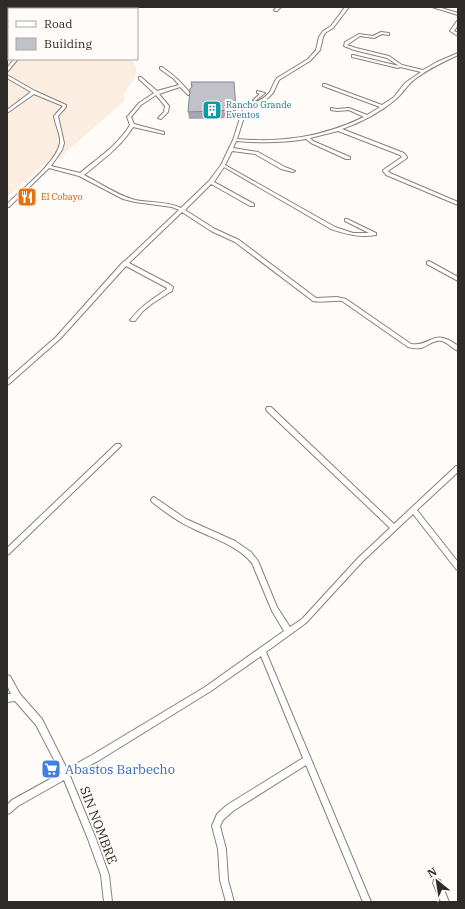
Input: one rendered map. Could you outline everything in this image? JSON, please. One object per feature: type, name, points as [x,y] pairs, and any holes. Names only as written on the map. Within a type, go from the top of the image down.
[{"type":"street","points":[[7,383],[58,338],[125,264],[211,182],[235,140],[244,110],[266,98],[271,94],[275,82],[309,60],[318,50],[321,37],[324,32],[332,27],[347,7]]},
{"type":"street","points":[[434,7],[458,14]]},
{"type":"street","points":[[458,22],[452,31],[458,35]]},
{"type":"street","points":[[388,34],[381,33],[374,37],[358,35],[345,45],[388,57],[401,66],[421,73]]},
{"type":"street","points":[[235,140],[251,142],[284,141],[338,129],[383,107],[398,96],[407,83],[421,73],[433,65],[458,54]]},
{"type":"street","points":[[353,56],[421,73]]},
{"type":"street","points":[[7,70],[15,60]]},
{"type":"street","points":[[161,68],[182,85],[189,94]]},
{"type":"street","points":[[7,76],[34,92],[65,106],[56,116],[56,122],[62,143],[59,154],[49,167],[7,206]]},
{"type":"street","points":[[140,78],[156,92],[168,108],[160,118]]},
{"type":"street","points":[[163,133],[132,125],[128,119],[133,110],[156,92],[182,85]]},
{"type":"street","points":[[324,85],[383,107]]},
{"type":"street","points":[[8,112],[34,92]]},
{"type":"street","points":[[249,106],[250,103],[263,93],[258,92]]},
{"type":"street","points":[[7,104],[8,112]]},
{"type":"street","points":[[332,109],[349,109],[366,116]]},
{"type":"street","points":[[81,175],[118,143],[132,125]]},
{"type":"street","points":[[338,129],[402,154],[405,157],[385,171],[388,174],[458,204]]},
{"type":"street","points":[[307,137],[312,142],[348,158]]},
{"type":"street","points":[[230,149],[256,153],[284,168],[293,171]]},
{"type":"street","points":[[222,165],[333,228],[352,234],[374,234],[347,220]]},
{"type":"street","points":[[49,167],[81,175],[125,198],[144,203],[173,206],[182,210],[213,230],[237,240],[315,300],[321,301],[338,298],[344,300],[410,346],[416,348],[423,347],[434,339],[438,339],[444,340],[458,349]]},
{"type":"street","points":[[211,182],[252,205]]},
{"type":"street","points":[[429,263],[458,279]]},
{"type":"street","points":[[125,264],[167,284],[170,288],[170,290],[141,310],[133,320]]},
{"type":"street","points":[[269,409],[394,528]]},
{"type":"street","points":[[7,552],[118,446]]},
{"type":"street","points":[[7,810],[15,803],[136,734],[202,693],[304,621],[360,560],[458,468]]},
{"type":"street","points":[[154,500],[187,523],[234,545],[250,555],[255,561],[274,609],[289,632]]},
{"type":"street","points":[[413,510],[458,567]]},
{"type":"street","points":[[262,652],[367,902]]},
{"type":"street","name":"SIN NOMBRE","points":[[7,678],[17,697],[39,722],[66,775],[105,875],[108,902]]},
{"type":"street","points":[[7,698],[17,697]]},
{"type":"street","points":[[230,902],[224,880],[222,849],[216,826],[220,817],[230,808],[308,759]]},
{"type":"street","points":[[436,883],[445,902]]},
{"type":"shaded area","points":[[8,40],[8,60],[131,60],[136,66],[136,75],[124,94],[124,101],[60,159],[52,157],[7,197]]},
{"type":"building","name":"Rancho Grande Eventos","points":[[191,82],[234,82],[236,110],[188,112],[190,89],[192,87]]},
{"type":"place","name":"Rancho Grande Eventos","points":[[212,110]]},
{"type":"place","name":"El Cobayo","points":[[27,197]]},
{"type":"place","name":"Abastos Barbecho","points":[[51,769]]}]
